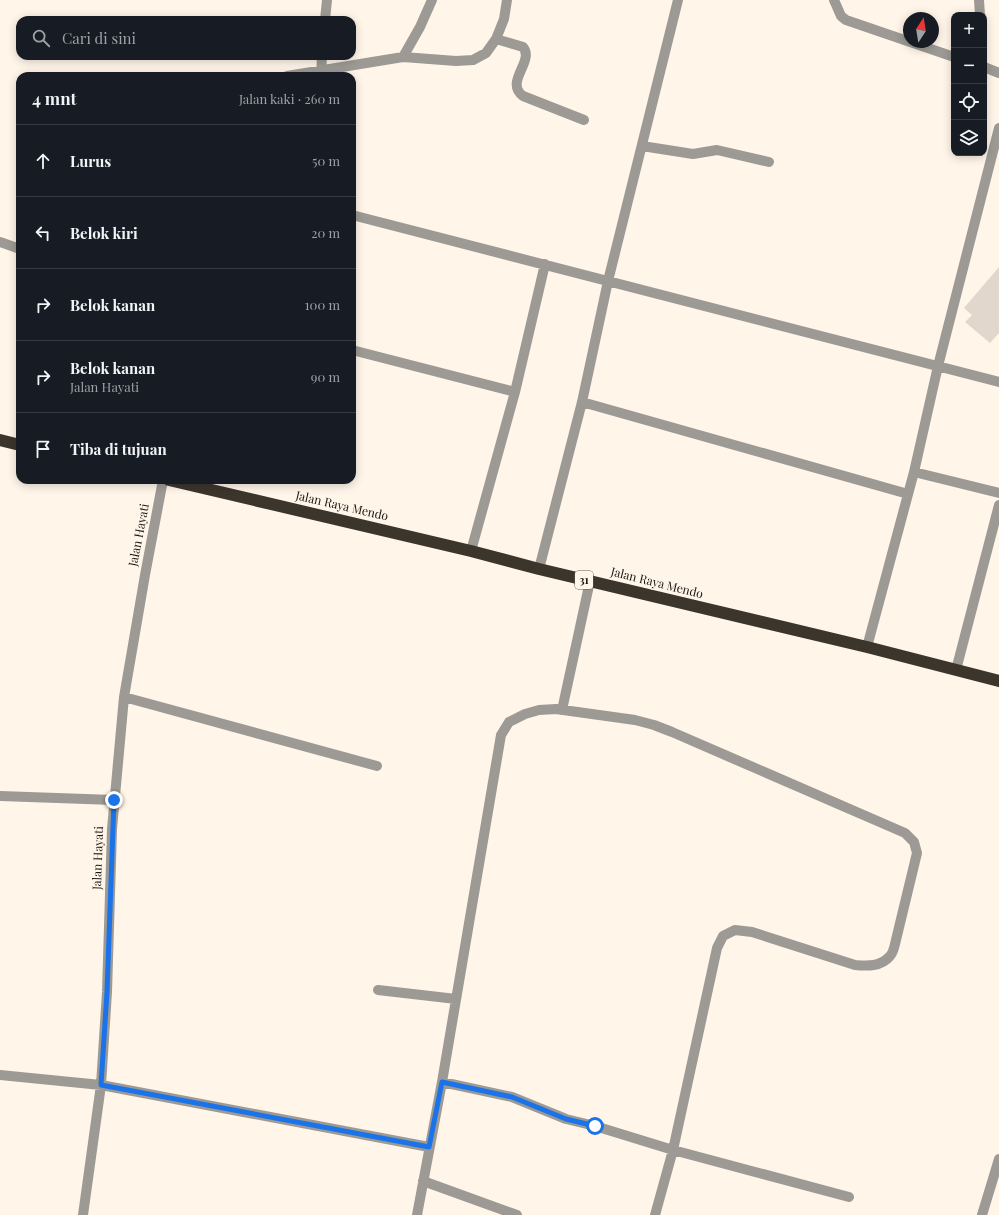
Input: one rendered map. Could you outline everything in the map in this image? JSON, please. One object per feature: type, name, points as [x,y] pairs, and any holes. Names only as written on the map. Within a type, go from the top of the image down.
[{"type":"highway","points":[[0,440],[16,444]]},
{"type":"highway","name":"Jalan Raya Mendo","points":[[185,484],[470,551],[999,681]]},
{"type":"street","points":[[325,16],[327,0]]},
{"type":"street","points":[[402,57],[420,27],[432,0]]},
{"type":"street","points":[[326,72],[402,57],[456,61],[473,60],[486,53],[496,39],[504,19],[507,0]]},
{"type":"street","points":[[539,569],[582,402],[608,282],[678,0]]},
{"type":"street","points":[[834,0],[841,16],[846,20],[951,56]]},
{"type":"street","points":[[978,0],[980,12]]},
{"type":"street","points":[[496,39],[523,47],[526,50],[526,56],[516,88],[519,93],[523,96],[584,120]]},
{"type":"street","points":[[321,72],[322,60]]},
{"type":"street","points":[[987,68],[999,73]]},
{"type":"street","points":[[866,648],[914,472],[938,366],[999,128]]},
{"type":"street","points":[[642,146],[693,154],[717,150],[769,162]]},
{"type":"street","points":[[356,216],[999,382]]},
{"type":"street","points":[[0,242],[16,248]]},
{"type":"street","points":[[470,551],[515,392],[545,264]]},
{"type":"street","points":[[356,351],[515,392]]},
{"type":"street","points":[[582,402],[908,494]]},
{"type":"street","points":[[914,472],[999,493]]},
{"type":"street","name":"Jalan Hayati","points":[[83,1215],[101,1085],[107,992],[114,800],[124,697],[162,484]]},
{"type":"street","points":[[956,670],[999,505]]},
{"type":"street","points":[[562,710],[590,581]]},
{"type":"street","points":[[124,697],[377,766]]},
{"type":"street","points":[[417,1215],[442,1082],[501,735],[509,722],[525,714],[539,710],[562,710],[654,724],[905,833],[914,842],[917,853],[891,956],[880,964],[869,966],[855,965],[752,932],[735,930],[723,936],[716,948],[673,1150],[655,1215]]},
{"type":"street","points":[[0,796],[114,800]]},
{"type":"street","points":[[378,990],[456,999]]},
{"type":"street","points":[[0,1075],[101,1085],[429,1147]]},
{"type":"street","points":[[442,1082],[512,1097],[566,1119],[595,1126],[673,1150],[849,1197]]},
{"type":"street","points":[[982,1215],[999,1159]]},
{"type":"street","points":[[423,1181],[517,1215]]},
{"type":"building","points":[[999,267],[999,333],[990,343],[965,322],[972,315],[964,308]]},
{"type":"route","points":[[114,800],[107,992],[101,1085],[429,1147],[442,1082],[526,1101],[566,1119],[595,1126]]}]
